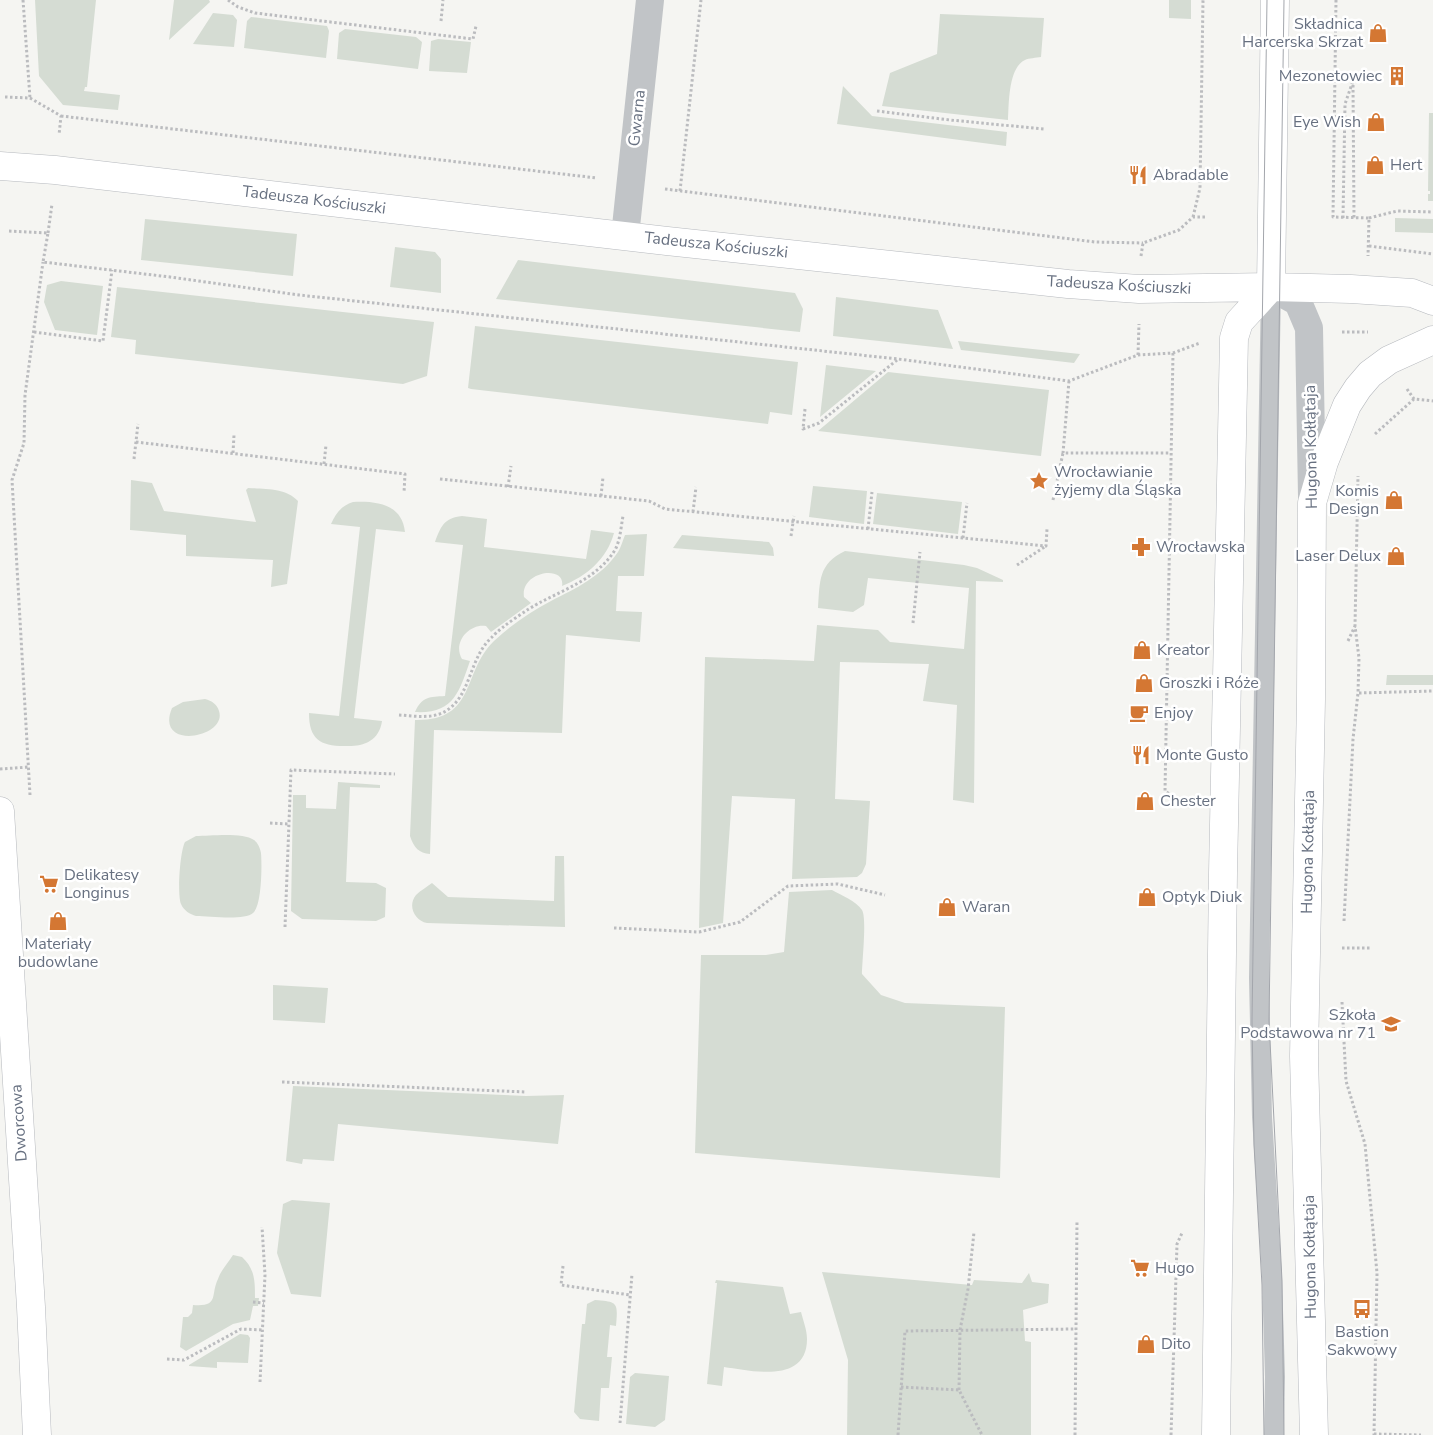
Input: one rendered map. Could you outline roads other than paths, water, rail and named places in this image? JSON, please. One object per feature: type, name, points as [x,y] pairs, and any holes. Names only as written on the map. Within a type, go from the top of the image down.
[{"type":"street","name":"Gwarna","points":[[625,236],[650,0]]},
{"type":"street","points":[[1216,1435],[1223,891],[1234,338],[1239,322],[1271,287],[1275,0]]},
{"type":"street","name":"Tadeusza Kościuszki","points":[[0,166],[55,170],[625,236],[1068,284],[1139,289],[1271,287],[1387,291],[1412,293],[1433,301]]},
{"type":"street","name":"Hugona Kołłątaja","points":[[1271,287],[1298,302],[1309,328],[1312,502],[1311,700],[1304,1056],[1314,1435]]},
{"type":"street","points":[[1312,502],[1327,454],[1347,405],[1358,388],[1370,374],[1389,360],[1433,340]]},
{"type":"street","name":"Dworcowa","points":[[0,823],[31,1307],[37,1435]]},
{"type":"lane","points":[[1271,287],[1259,978],[1262,1117],[1272,1277],[1274,1435]]},
{"type":"tram line","points":[[1264,1435],[1262,1285],[1254,1145],[1252,1021],[1267,0]]},
{"type":"tram line","points":[[1284,0],[1269,1021],[1282,1281],[1284,1435]]},
{"type":"place","name":"Składnica Harcerska Skrzat","points":[[1378,33]]},
{"type":"place","name":"Mezonetowiec","points":[[1397,76]]},
{"type":"place","name":"Eye Wish","points":[[1376,122]]},
{"type":"place","name":"Hert","points":[[1375,165]]},
{"type":"place","name":"Abradable","points":[[1138,175]]},
{"type":"place","name":"Wrocławianie żyjemy dla Śląska","points":[[1039,481]]},
{"type":"place","name":"Komis Design","points":[[1394,500]]},
{"type":"place","name":"Wrocławska","points":[[1141,547]]},
{"type":"place","name":"Laser Delux","points":[[1396,556]]},
{"type":"place","name":"Kreator","points":[[1142,650]]},
{"type":"place","name":"Groszki i Róże","points":[[1144,683]]},
{"type":"place","name":"Enjoy","points":[[1139,713]]},
{"type":"place","name":"Monte Gusto","points":[[1141,755]]},
{"type":"place","name":"Chester","points":[[1145,801]]},
{"type":"place","name":"Delikatesy Longinus","points":[[49,884]]},
{"type":"place","name":"Optyk Diuk","points":[[1147,897]]},
{"type":"place","name":"Waran","points":[[947,907]]},
{"type":"place","name":"Materiały budowlane","points":[[58,921]]},
{"type":"place","name":"Szkoła Podstawowa nr 71","points":[[1391,1024]]},
{"type":"place","name":"Hugo","points":[[1140,1268]]},
{"type":"place","name":"Bastion Sakwowy","points":[[1362,1309]]},
{"type":"place","name":"Dito","points":[[1146,1344]]}]
